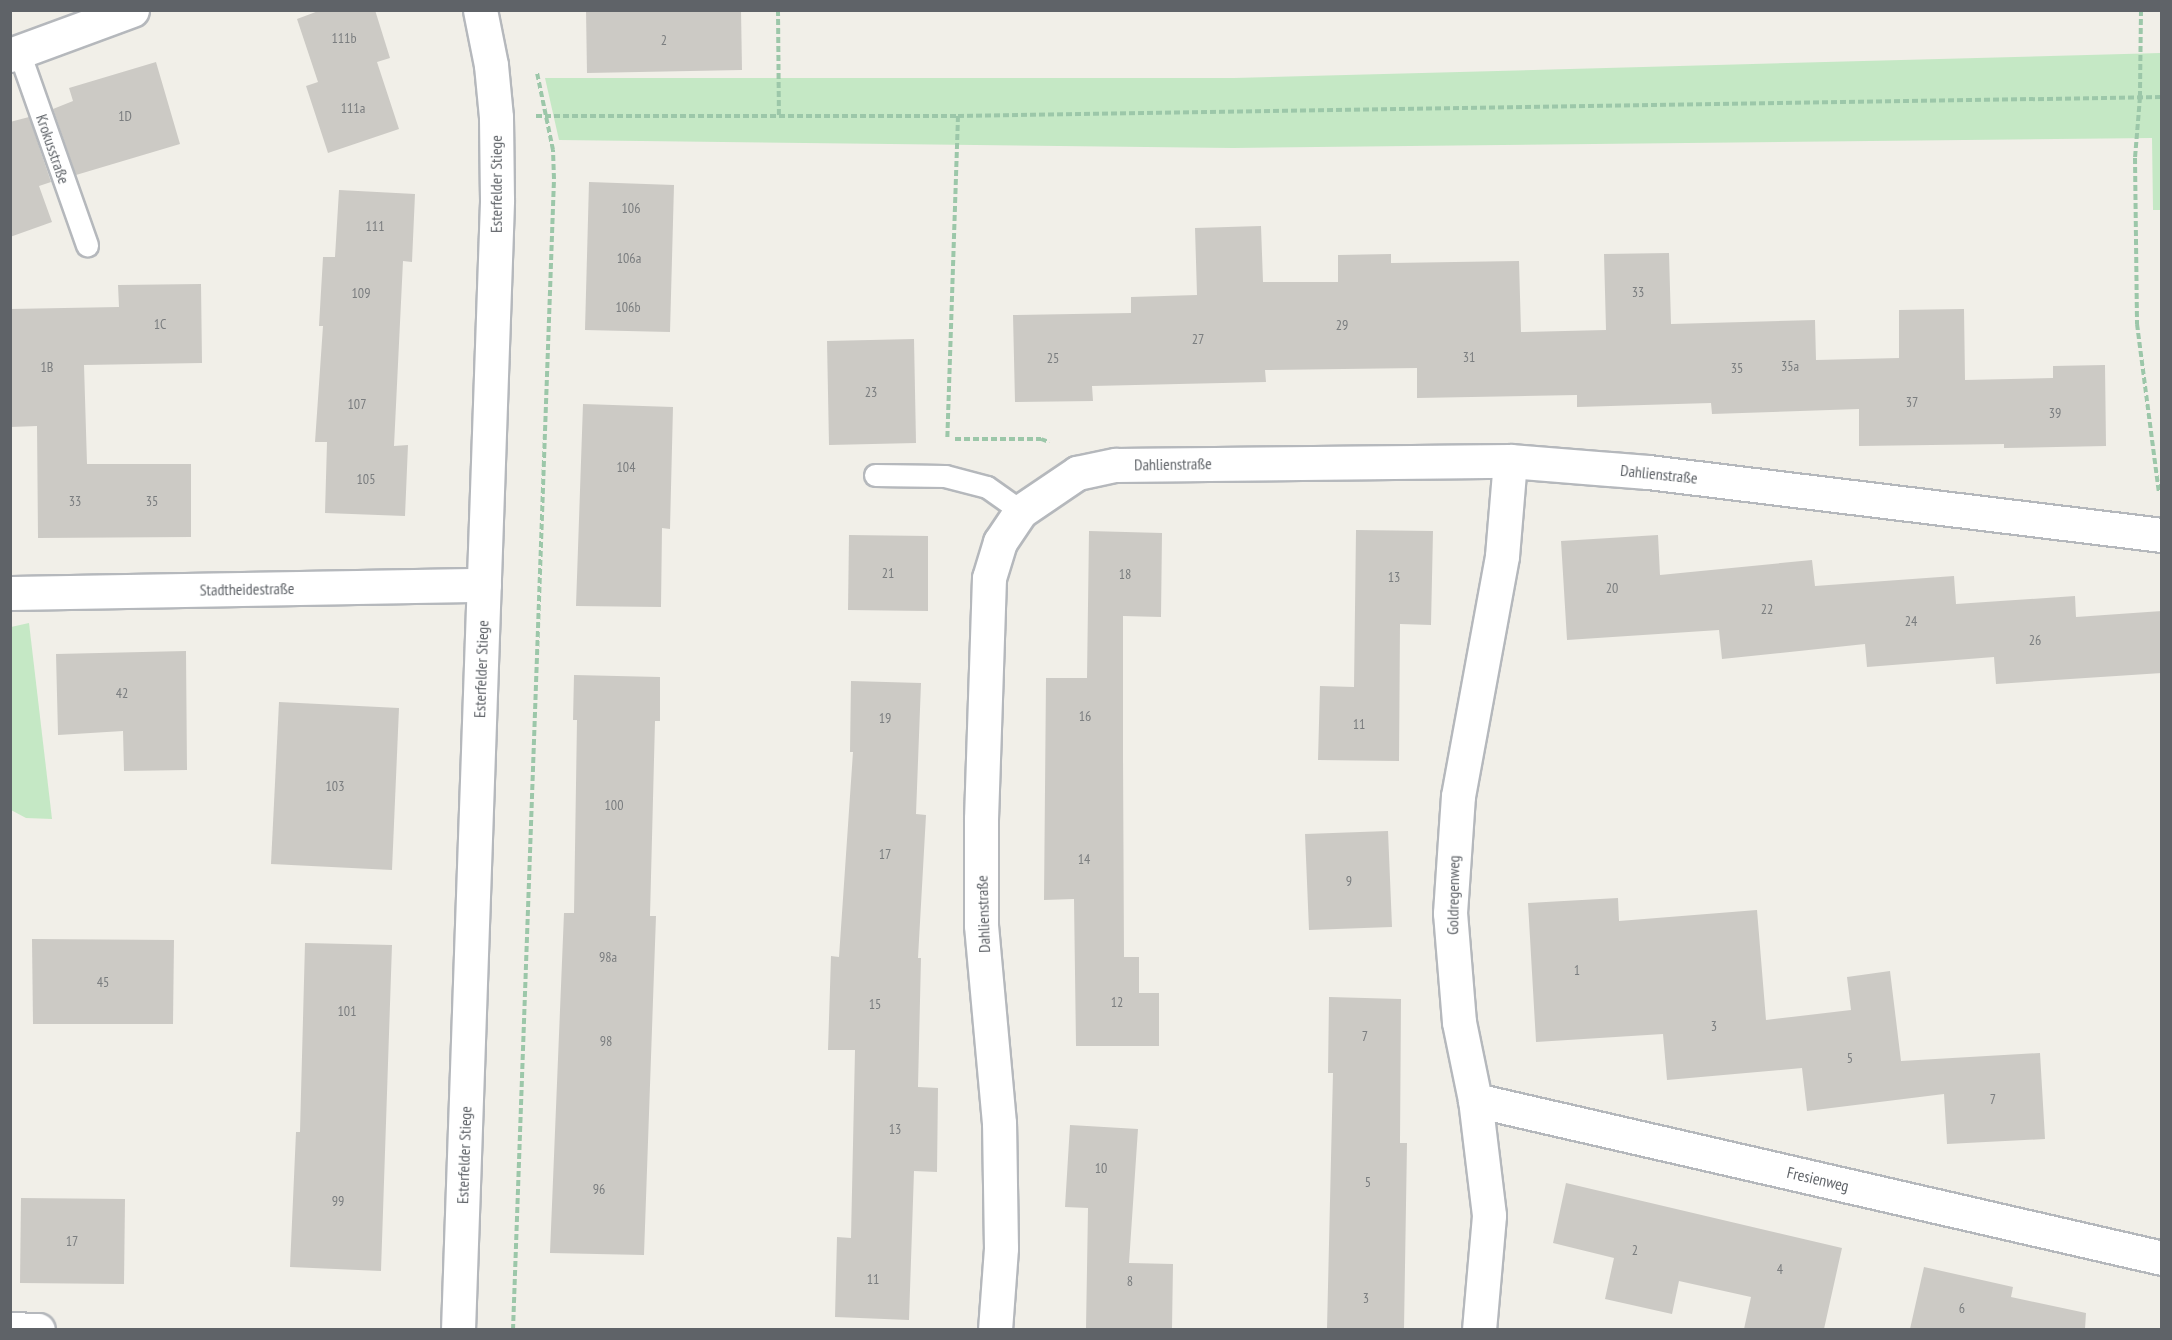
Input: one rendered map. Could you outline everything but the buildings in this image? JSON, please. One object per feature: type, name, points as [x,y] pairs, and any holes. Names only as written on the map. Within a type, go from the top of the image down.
[{"type":"street","name":"Krokusstraße","points":[[15,54],[132,10]]},
{"type":"street","name":"Esterfelder Stiege","points":[[458,1329],[497,200],[496,117],[491,65],[480,10]]},
{"type":"street","name":"Dahlienstraße","points":[[994,1329],[1000,1248],[999,1123],[981,925],[983,738],[989,578],[1000,542],[1021,511],[1077,472],[1116,465],[1510,461],[2161,520]]},
{"type":"street","name":"Goldregenweg","points":[[1479,1329],[1489,1215],[1475,1100],[1459,1022],[1450,913],[1458,796],[1502,556],[1510,461]]},
{"type":"street","name":"Stadtheidestraße","points":[[10,593],[484,585]]},
{"type":"street","name":"Fresienweg","points":[[1475,1100],[2162,1258]]},
{"type":"street","points":[[10,1329],[38,1329]]},
{"type":"lane","name":"Krokusstraße","points":[[15,54],[87,245]]},
{"type":"lane","points":[[875,475],[945,476],[987,487],[1021,511]]},
{"type":"path","points":[[778,10],[779,116]]},
{"type":"path","points":[[2141,10],[2135,158],[2137,324],[2161,520]]},
{"type":"path","points":[[513,1329],[554,178],[553,150],[535,67]]},
{"type":"path","points":[[496,117],[958,116],[2162,97]]},
{"type":"path","points":[[945,476],[958,116]]},
{"type":"path","points":[[947,439],[1041,439],[1070,450],[1077,472]]},
{"type":"green space","points":[[2161,53],[2161,210],[2153,210],[2152,138],[1233,148],[559,140],[545,78],[1234,78]]},
{"type":"green space","points":[[29,623],[52,819],[26,818],[11,810],[11,627]]}]
